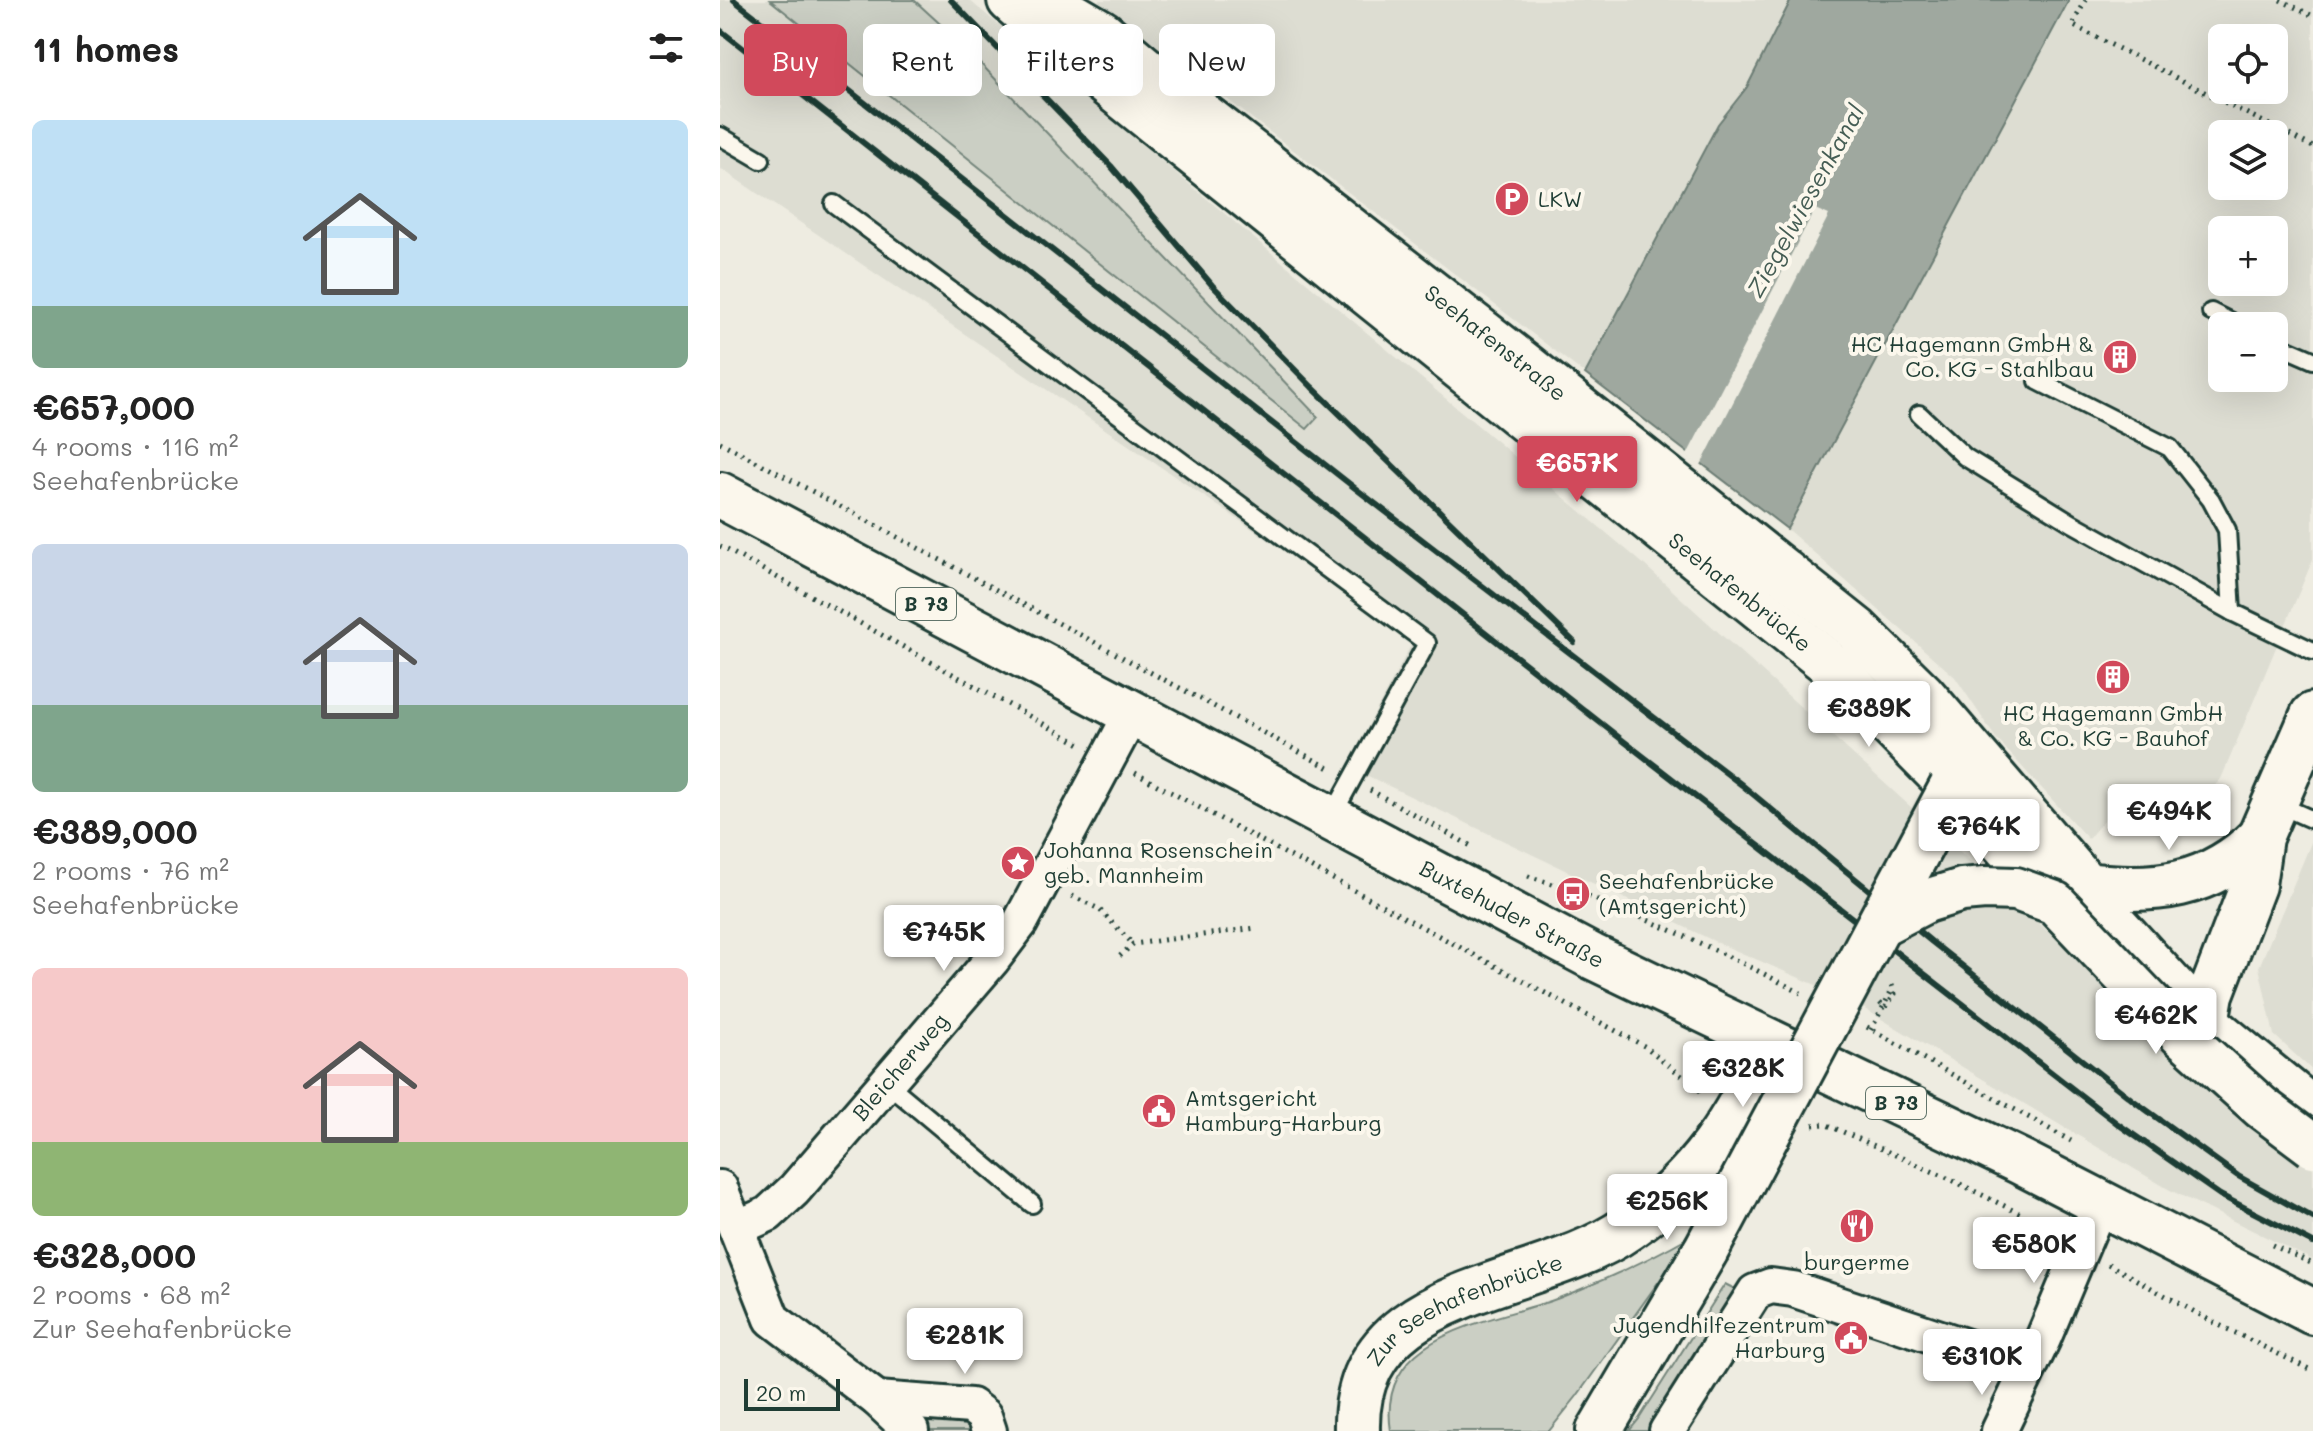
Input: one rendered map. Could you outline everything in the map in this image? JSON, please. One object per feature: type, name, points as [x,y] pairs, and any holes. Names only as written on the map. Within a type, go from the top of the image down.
[{"type":"main road","name":"Seehafenbrücke","points":[[1010,0],[1092,72],[1831,665],[1952,787]]},
{"type":"main road","name":"Seehafenstraße","points":[[1046,0],[1101,32],[1857,630],[1923,695],[2071,894]]},
{"type":"main road","name":"Buxtehuder Straße","points":[[720,495],[1591,956],[2021,1162],[2313,1312]]},
{"type":"main road","points":[[2207,1017],[2211,994],[2253,885],[2283,820],[2313,715]]},
{"type":"main road","points":[[1599,1430],[1706,1250],[1952,787]]},
{"type":"main road","points":[[2071,894],[2144,889],[2199,879],[2244,853],[2283,820]]},
{"type":"main road","name":"Zur Seehafenbrücke","points":[[1350,1427],[1368,1367],[1405,1326],[1445,1302],[1561,1263],[1625,1231],[1683,1183],[1703,1162],[1738,1112],[1771,1043]]},
{"type":"street","name":"Bleicherweg","points":[[737,1228],[768,1214],[794,1190],[992,960],[1020,923],[1132,713]]},
{"type":"street","name":"Seehafenbrücke","points":[[1952,787],[2071,894],[2181,1035],[2261,1107],[2313,1146]]},
{"type":"street","points":[[1878,926],[1926,901],[1962,890],[2016,889],[2071,894],[2207,1017],[2313,1104]]},
{"type":"street","points":[[720,1188],[772,1319],[877,1399],[911,1431]]},
{"type":"street","points":[[1999,1431],[2043,1339],[2100,1204]]},
{"type":"street","points":[[1667,1431],[1755,1292],[1762,1288],[1779,1286],[1793,1289],[2027,1367]]},
{"type":"street","points":[[877,1399],[971,1406],[984,1416],[989,1431]]},
{"type":"lane","points":[[720,136],[761,160]]},
{"type":"lane","points":[[834,204],[1427,643],[1331,818]]},
{"type":"lane","points":[[2288,349],[2313,360]]},
{"type":"lane","points":[[2038,381],[2170,448],[2211,500],[2227,530],[2232,612]]},
{"type":"lane","points":[[1919,414],[1965,457],[2072,523],[2232,612],[2313,651]]},
{"type":"lane","points":[[887,1083],[1032,1204]]},
{"type":"path","points":[[2086,0],[2072,25],[2313,147]]},
{"type":"path","points":[[2280,0],[2313,16]]},
{"type":"path","points":[[720,442],[1474,848]]},
{"type":"path","points":[[720,546],[1108,759],[1646,1047],[1695,1089],[1738,1112]]},
{"type":"path","points":[[1525,876],[1613,905],[1737,960],[1804,995]]},
{"type":"path","points":[[1041,882],[1099,909],[1133,944]]},
{"type":"path","points":[[1120,956],[1133,944],[1256,928]]},
{"type":"path","points":[[1871,1030],[1881,1010],[1887,1001],[1891,992],[1884,990],[1879,1001],[1881,1006],[1885,1008],[1895,994],[1892,985]]},
{"type":"path","points":[[1858,1023],[2082,1147]]},
{"type":"path","points":[[1808,1133],[1813,1125],[1825,1124],[1952,1180],[2045,1225],[2138,1282],[2313,1371]]},
{"type":"path","points":[[2270,1244],[2313,1264]]},
{"type":"shaded area","points":[[720,0],[770,0],[800,24],[744,24],[744,96],[847,96],[847,61],[863,74],[863,96],[891,96],[1308,428],[1318,416],[1012,96],[1084,96],[1640,561],[2294,1155],[2313,1168],[2313,1260],[2170,1190],[1846,998],[1716,942],[1347,766],[1412,643],[1264,537],[720,168]]},
{"type":"shaded area","points":[[770,0],[914,0],[940,24],[863,24],[863,74],[847,62],[847,24],[800,24]]},
{"type":"shaded area","points":[[914,0],[969,0],[998,24],[998,82],[982,65],[982,24],[940,24]]},
{"type":"shaded area","points":[[1098,0],[1791,0],[1747,87],[1718,124],[1585,374],[1223,96],[1275,96],[1275,24],[1159,24],[1159,47],[1143,35],[1143,24],[1129,24]]},
{"type":"shaded area","points":[[2069,0],[2313,0],[2313,559],[2221,779],[2192,805],[2162,816],[2110,813],[2088,839],[1995,737],[1955,677],[1787,529]]},
{"type":"shaded area","points":[[982,65],[998,82],[998,96],[1012,96],[1318,417],[1307,429],[890,96],[982,96]]},
{"type":"shaded area","points":[[2313,838],[2313,1071],[2274,1035],[2259,967]]},
{"type":"shaded area","points":[[1692,1235],[1549,1431],[1391,1431],[1391,1398],[1401,1372],[1419,1352],[1444,1336],[1472,1325],[1593,1284]]},
{"type":"shaded area","points":[[1725,1284],[1741,1292],[1653,1431],[1629,1431],[1639,1419]]},
{"type":"shaded area","points":[[949,1412],[977,1431],[928,1431],[911,1418]]},
{"type":"water","name":"Ziegelwiesenkanal","points":[[1791,0],[2069,0],[1787,529],[1585,374],[1718,124],[1747,87]]},
{"type":"pier","points":[[1815,209],[1829,215],[1701,465],[1687,455]]},
{"type":"railway","points":[[734,0],[1351,485],[1742,785],[1932,942],[2134,1101],[2238,1176],[2313,1218]]},
{"type":"railway","points":[[951,0],[1111,166],[1212,285],[1312,387],[1574,642]]},
{"type":"railway","points":[[720,30],[1621,739],[2118,1124],[2220,1195],[2313,1243]]},
{"type":"place","name":"LKW","points":[[1512,199]]},
{"type":"place","name":"HC Hagemann GmbH & Co. KG - Stahlbau","points":[[2120,357]]},
{"type":"place","name":"HC Hagemann GmbH & Co. KG - Bauhof","points":[[2113,677]]},
{"type":"place","name":"Johanna Rosenschein geb. Mannheim","points":[[1018,863]]},
{"type":"place","name":"Seehafenbrücke (Amtsgericht)","points":[[1573,894]]},
{"type":"place","name":"Amtsgericht Hamburg-Harburg","points":[[1159,1111]]},
{"type":"place","name":"burgerme","points":[[1857,1226]]},
{"type":"place","name":"Jugendhilfezentrum Harburg","points":[[1851,1338]]}]
